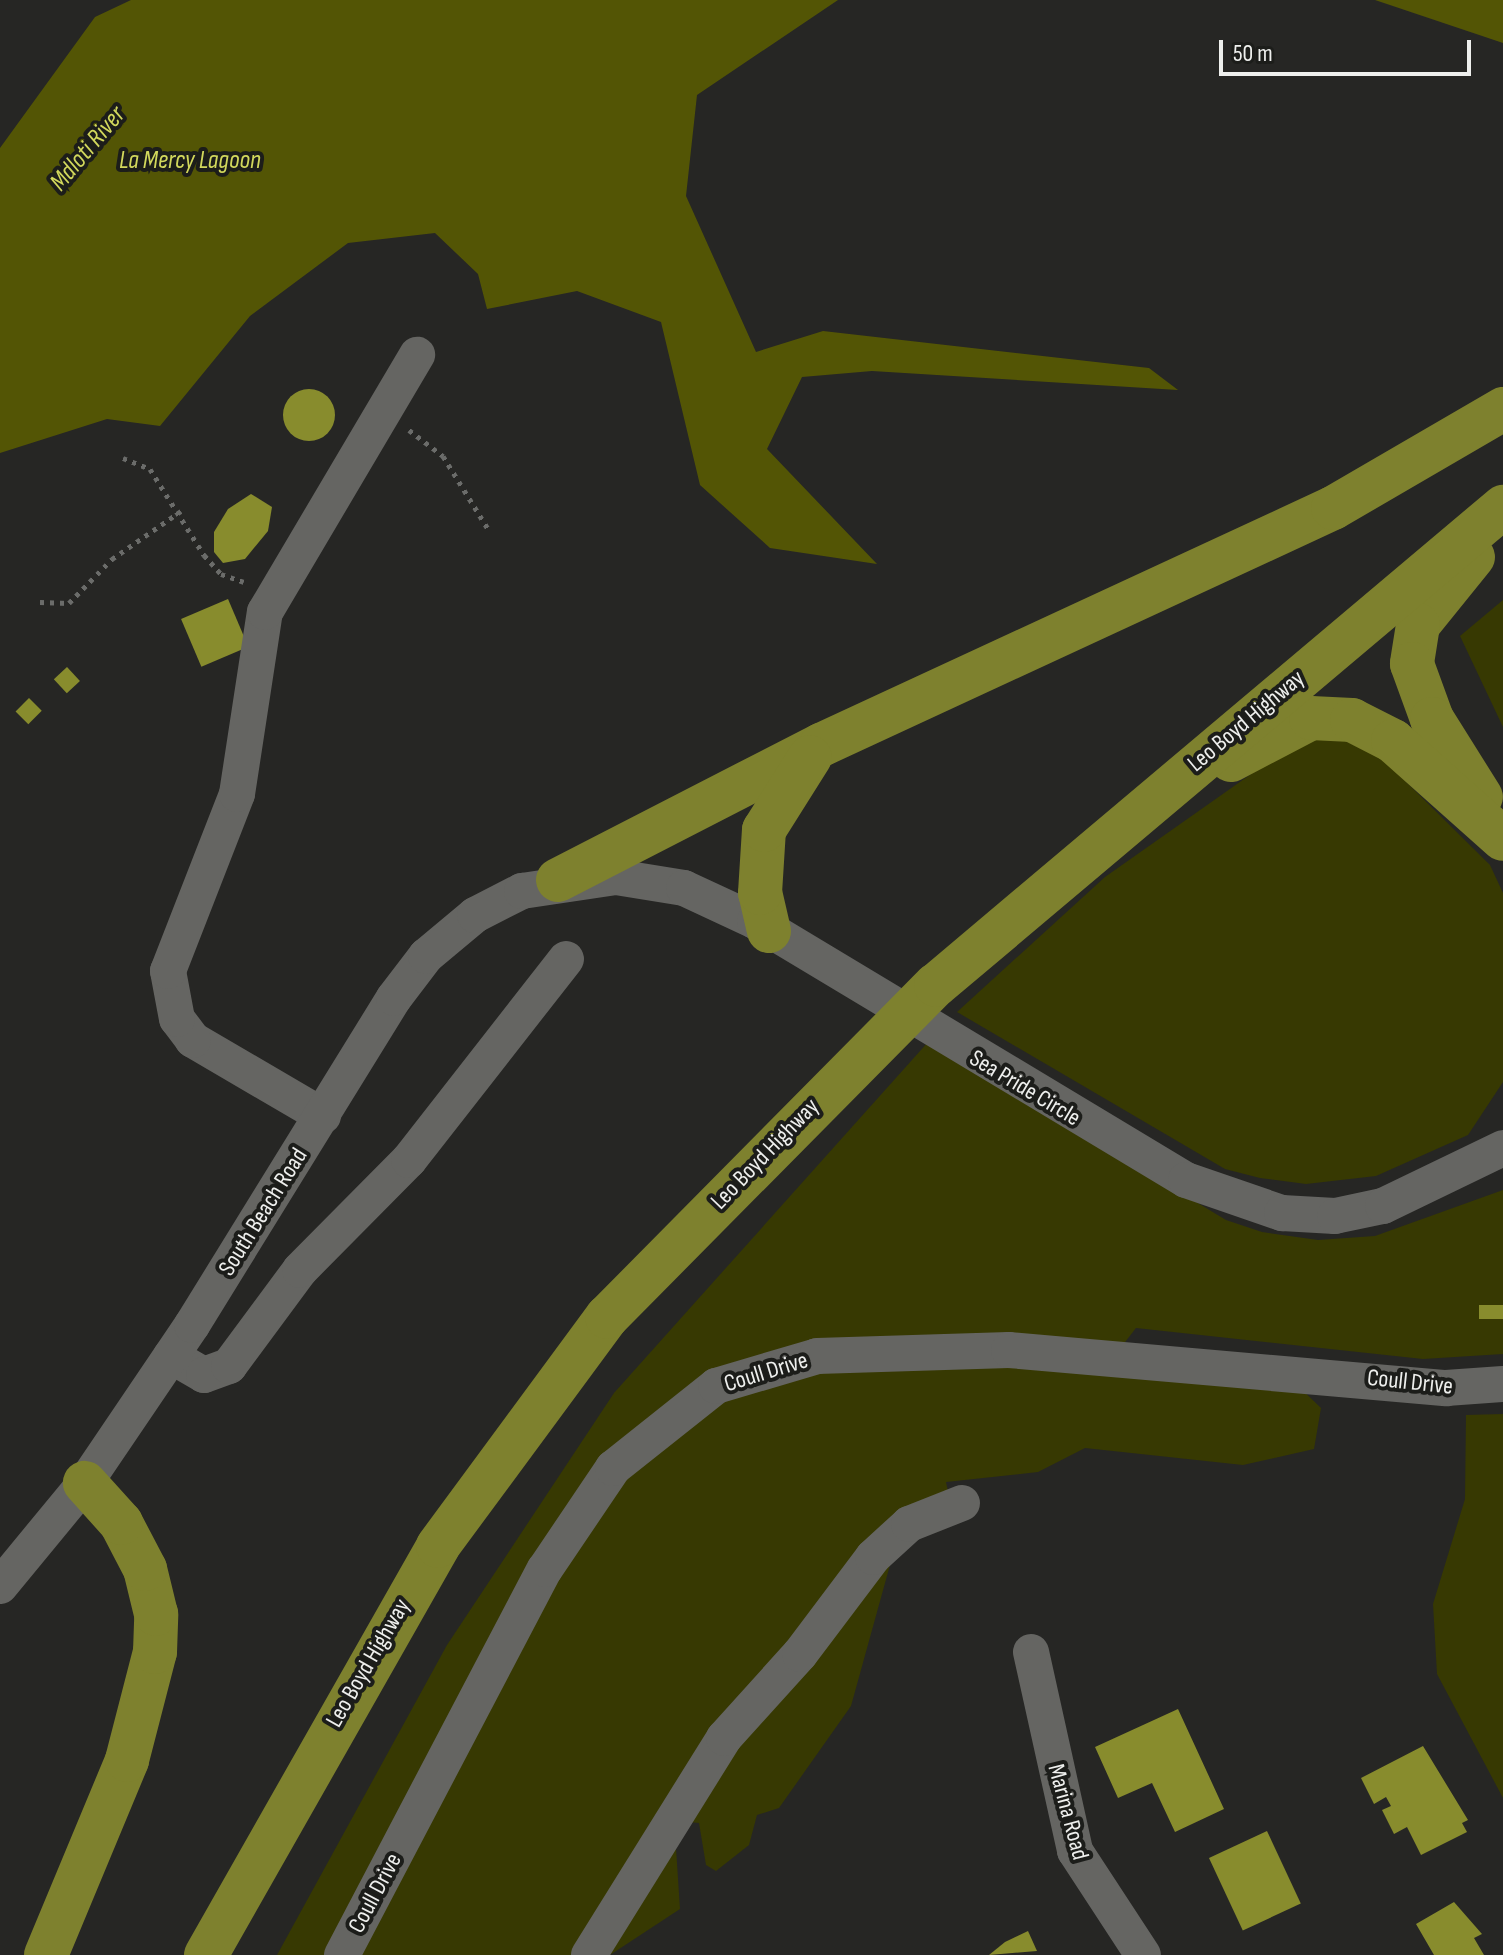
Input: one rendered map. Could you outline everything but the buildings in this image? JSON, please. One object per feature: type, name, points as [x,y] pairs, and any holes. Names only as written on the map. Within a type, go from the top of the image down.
[{"type":"main road","points":[[558,880],[821,745],[1333,508],[1503,409]]},
{"type":"main road","name":"Leo Boyd Highway","points":[[206,1955],[374,1651],[549,1387],[867,1048],[1041,893],[1503,507]]},
{"type":"main road","points":[[1503,527],[1418,625],[1412,645],[1416,685],[1432,719],[1503,832]]},
{"type":"main road","points":[[1041,893],[1240,754],[1311,718],[1352,720],[1393,741],[1503,839]]},
{"type":"main road","points":[[769,931],[760,893],[764,830],[775,803],[821,745]]},
{"type":"main road","points":[[46,1955],[127,1760],[155,1652],[156,1614],[145,1569],[121,1523],[85,1483]]},
{"type":"street","points":[[323,1116],[193,1040],[170,994],[173,946],[237,794],[263,621],[276,589],[417,355]]},
{"type":"street","name":"Sea Pride Circle","points":[[558,880],[646,878],[684,888],[769,931],[1109,1138],[1238,1200],[1307,1216],[1360,1212],[1443,1182],[1503,1148]]},
{"type":"street","name":"South Beach Road","points":[[0,1586],[85,1483],[171,1356],[426,956],[495,903],[558,880]]},
{"type":"street","points":[[171,1356],[204,1375],[229,1366],[300,1270],[409,1160],[566,959]]},
{"type":"street","name":"Coull Drive","points":[[342,1955],[554,1557],[613,1468],[716,1386],[817,1356],[1009,1350],[1446,1388],[1503,1384]]},
{"type":"street","points":[[589,1955],[724,1738],[800,1654],[873,1557],[909,1524],[962,1503]]},
{"type":"street","name":"Marina Road","points":[[1031,1652],[1075,1851],[1143,1955]]},
{"type":"path","points":[[380,414],[443,456],[488,529]]},
{"type":"path","points":[[123,458],[150,469],[221,574],[276,589]]},
{"type":"path","points":[[40,602],[69,603],[112,559],[181,511]]},
{"type":"shaded area","points":[[1503,600],[1503,727],[1460,636]]},
{"type":"shaded area","points":[[1332,735],[1381,757],[1490,865],[1503,893],[1503,1082],[1468,1135],[1376,1176],[1306,1184],[1260,1178],[1225,1169],[957,1012],[1105,877],[1298,741]]},
{"type":"shaded area","points":[[929,1041],[1226,1220],[1262,1232],[1318,1240],[1375,1236],[1503,1190],[1503,1354],[1423,1359],[1136,1328],[1122,1346],[1295,1383],[1321,1408],[1314,1449],[1243,1465],[1085,1448],[1038,1472],[946,1482],[954,1519],[911,1538],[890,1565],[851,1706],[779,1808],[757,1815],[749,1845],[716,1871],[706,1865],[699,1823],[689,1822],[676,1848],[680,1909],[610,1955],[277,1955],[447,1645],[614,1393]]},
{"type":"shaded area","points":[[1503,1414],[1503,1798],[1437,1674],[1433,1604],[1465,1499],[1466,1415]]},
{"type":"water","name":"La Mercy Lagoon","points":[[131,0],[838,0],[697,95],[686,196],[756,352],[823,331],[1149,368],[1178,390],[872,371],[802,377],[767,449],[877,564],[770,548],[700,485],[661,322],[577,291],[487,309],[478,274],[435,233],[348,243],[250,316],[160,426],[107,419],[0,453],[0,148],[95,17]]},
{"type":"water","points":[[1375,0],[1503,0],[1503,43]]},
{"type":"water label","name":"Mdloti River","points":[[88,149]]}]
